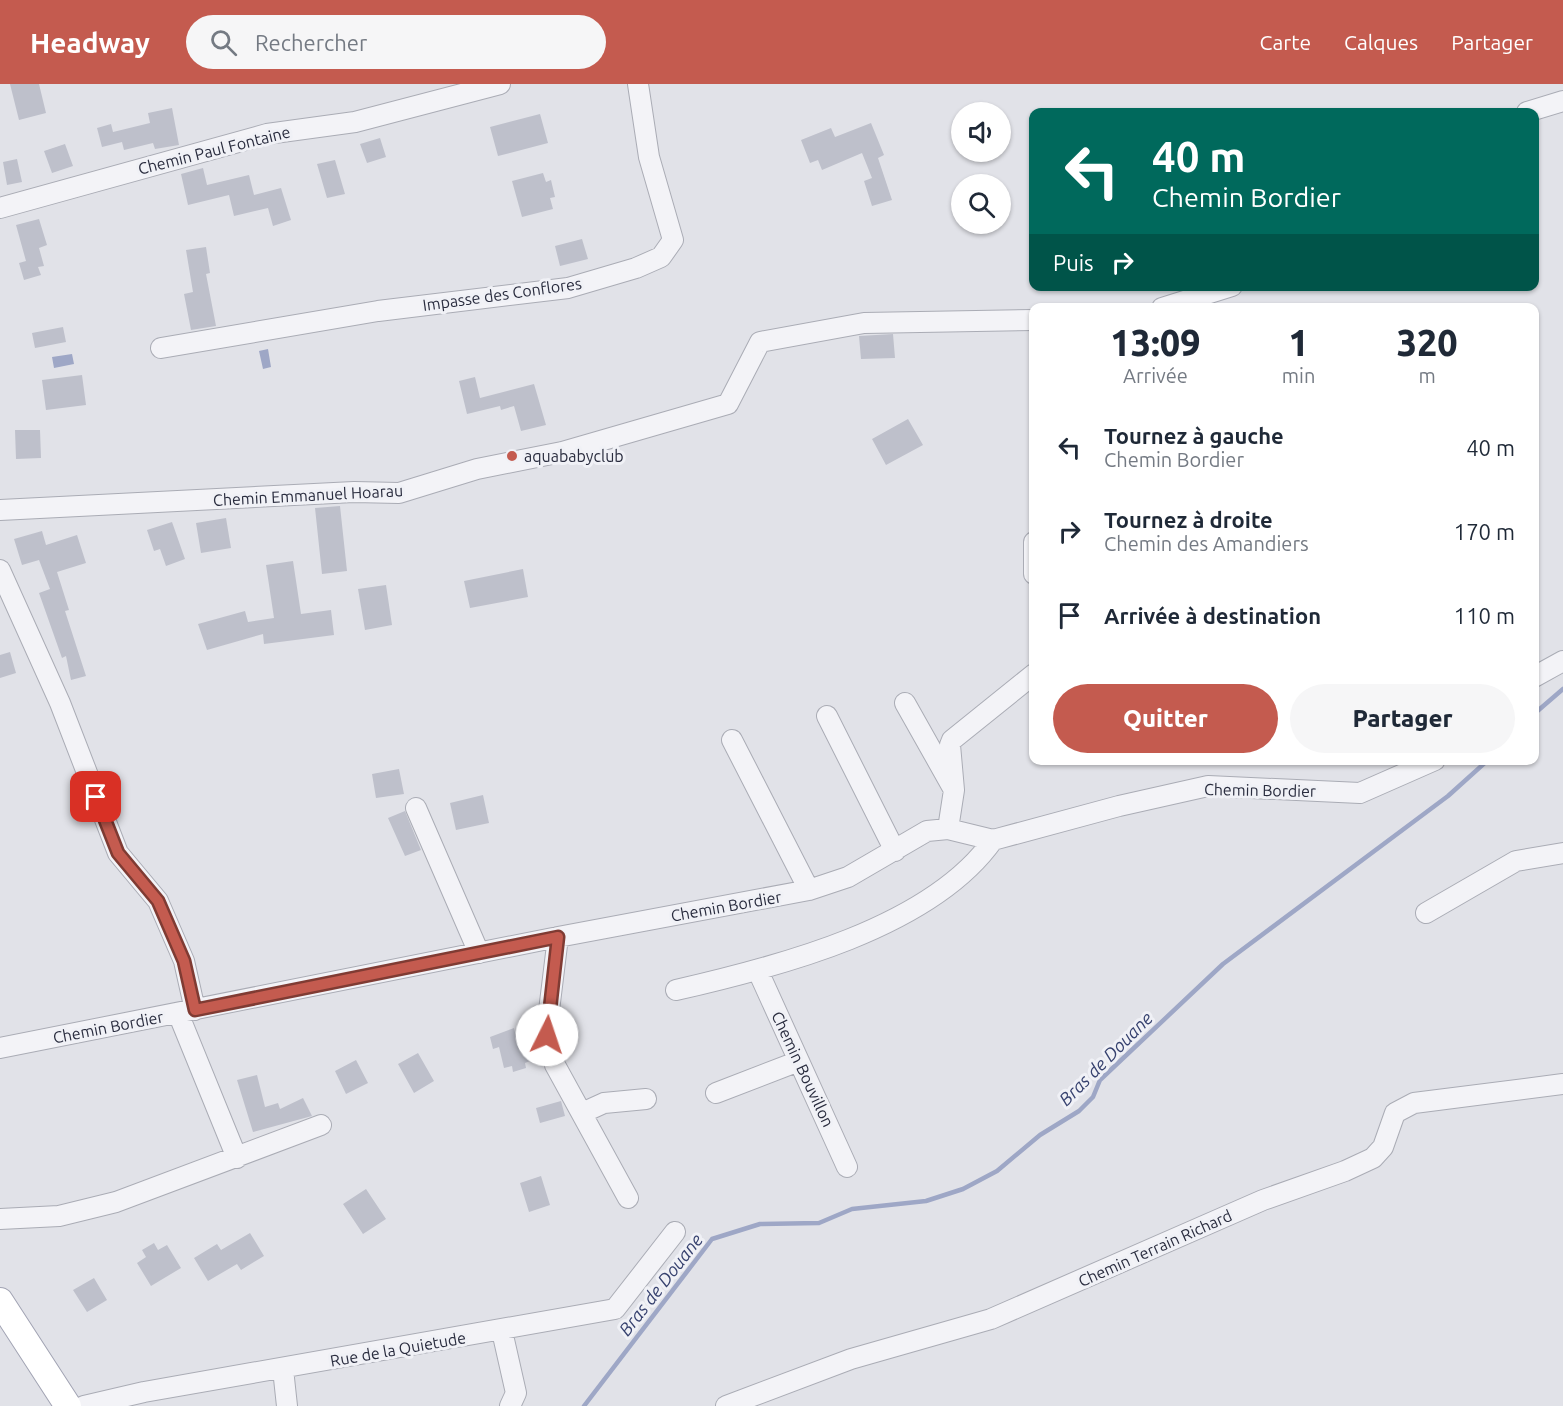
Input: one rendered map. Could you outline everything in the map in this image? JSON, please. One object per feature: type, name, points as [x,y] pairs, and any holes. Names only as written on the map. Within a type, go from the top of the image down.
[{"type":"main road","points":[[0,1301],[68,1406]]},
{"type":"street","name":"Chemin Paul Fontaine","points":[[0,208],[267,134],[355,122],[500,84]]},
{"type":"street","name":"Impasse des Conflores","points":[[161,348],[378,311],[568,288],[636,268],[661,257],[673,240],[671,226],[649,157],[638,84]]},
{"type":"street","points":[[1539,108],[1563,101]]},
{"type":"street","points":[[1178,303],[1216,291]]},
{"type":"street","name":"Chemin Emmanuel Hoarau","points":[[0,510],[139,501],[203,501],[354,492],[399,493],[477,469],[561,452],[728,404],[760,342],[864,323],[1029,320]]},
{"type":"street","points":[[0,570],[60,703],[118,853],[158,901],[184,961],[186,1012],[237,1158]]},
{"type":"street","points":[[1539,674],[1563,661]]},
{"type":"street","points":[[948,829],[954,790],[950,745],[952,740],[1029,678]]},
{"type":"street","points":[[905,703],[954,790]]},
{"type":"street","points":[[826,716],[895,850]]},
{"type":"street","points":[[732,740],[809,890]]},
{"type":"street","name":"Chemin Bordier","points":[[0,1048],[558,937],[809,890],[848,877],[927,831],[948,829],[993,840],[1119,806],[1208,786],[1359,793],[1423,765]]},
{"type":"street","points":[[416,808],[479,953]]},
{"type":"street","points":[[676,990],[758,971],[879,928],[969,871],[993,840]]},
{"type":"street","points":[[1426,913],[1516,861],[1563,853]]},
{"type":"street","points":[[558,937],[547,1035],[555,1065],[628,1198]]},
{"type":"street","name":"Chemin Bouvillon","points":[[758,971],[848,1167]]},
{"type":"street","points":[[716,1093],[799,1061]]},
{"type":"street","name":"Chemin Terrain Richard","points":[[726,1406],[750,1402],[851,1359],[991,1319],[1263,1200],[1345,1171],[1373,1158],[1383,1147],[1395,1113],[1414,1103],[1563,1084]]},
{"type":"street","points":[[582,1113],[604,1103],[646,1099]]},
{"type":"street","points":[[0,1219],[59,1216],[116,1202],[321,1125]]},
{"type":"street","name":"Rue de la Quietude","points":[[84,1406],[146,1399],[283,1369],[615,1309],[675,1232]]},
{"type":"street","points":[[502,1331],[516,1393],[510,1406]]},
{"type":"street","points":[[283,1369],[287,1406]]},
{"type":"water","points":[[268,349],[271,367],[263,369],[259,351]]},
{"type":"water","points":[[72,354],[74,364],[54,368],[52,357]]},
{"type":"building","points":[[10,84],[39,84],[46,113],[19,120]]},
{"type":"building","points":[[172,108],[179,145],[155,149],[153,143],[124,150],[122,142],[102,147],[97,128],[111,124],[113,132],[150,123],[148,113]]},
{"type":"building","points":[[540,114],[548,143],[498,156],[490,127]]},
{"type":"building","points":[[871,123],[884,155],[878,158],[892,200],[872,206],[864,181],[872,178],[862,153],[822,170],[818,160],[810,163],[801,140],[831,128],[835,137]]},
{"type":"building","points":[[380,138],[386,157],[367,163],[360,144]]},
{"type":"building","points":[[65,144],[73,166],[52,173],[44,151]]},
{"type":"building","points":[[17,159],[22,182],[7,185],[3,162]]},
{"type":"building","points":[[335,160],[345,194],[327,198],[317,164]]},
{"type":"building","points":[[203,168],[207,185],[249,175],[254,195],[281,188],[291,220],[273,226],[268,208],[234,216],[229,195],[188,205],[181,174]]},
{"type":"building","points":[[543,173],[546,182],[551,180],[555,197],[550,198],[553,209],[522,217],[512,181]]},
{"type":"building","points":[[39,219],[47,245],[39,248],[44,266],[38,267],[41,275],[24,280],[19,263],[26,261],[16,225]]},
{"type":"building","points":[[582,239],[588,259],[560,266],[555,246]]},
{"type":"building","points":[[206,247],[210,273],[206,274],[216,326],[191,330],[184,294],[193,292],[186,250]]},
{"type":"building","points":[[63,327],[66,342],[35,348],[32,333]]},
{"type":"building","points":[[893,334],[895,358],[861,359],[859,336]]},
{"type":"building","points":[[82,375],[86,405],[46,410],[42,380]]},
{"type":"building","points":[[475,377],[480,398],[534,384],[546,425],[521,431],[514,406],[501,410],[500,406],[467,414],[459,381]]},
{"type":"building","points":[[908,419],[923,445],[886,465],[872,439]]},
{"type":"building","points":[[15,430],[40,430],[41,458],[16,459]]},
{"type":"building","points":[[340,506],[347,571],[322,574],[315,508]]},
{"type":"building","points":[[226,518],[231,548],[201,553],[196,523]]},
{"type":"building","points":[[172,522],[185,559],[166,566],[160,549],[154,551],[147,530]]},
{"type":"building","points":[[42,531],[46,545],[77,535],[86,563],[57,572],[69,610],[65,611],[86,676],[71,680],[66,656],[62,658],[39,593],[50,589],[39,560],[22,565],[14,539]]},
{"type":"building","points":[[293,561],[301,614],[331,610],[334,635],[264,644],[263,634],[207,650],[198,624],[245,611],[248,622],[274,618],[266,565]]},
{"type":"building","points":[[523,569],[528,597],[470,608],[464,581]]},
{"type":"building","points":[[386,585],[392,625],[365,630],[358,589]]},
{"type":"building","points":[[10,652],[16,673],[0,678],[0,655]]},
{"type":"building","points":[[399,769],[404,794],[376,798],[372,774]]},
{"type":"building","points":[[483,795],[489,823],[456,830],[450,803]]},
{"type":"building","points":[[405,811],[421,850],[405,856],[388,818]]},
{"type":"building","points":[[514,1028],[519,1049],[527,1047],[530,1061],[525,1063],[526,1068],[513,1072],[512,1066],[504,1068],[499,1047],[493,1049],[490,1037]]},
{"type":"building","points":[[418,1053],[434,1081],[414,1093],[398,1064]]},
{"type":"building","points":[[356,1060],[368,1083],[346,1094],[335,1071]]},
{"type":"building","points":[[257,1075],[265,1107],[278,1103],[280,1109],[303,1098],[312,1116],[253,1132],[237,1080]]},
{"type":"building","points":[[561,1101],[565,1116],[540,1123],[536,1108]]},
{"type":"building","points":[[541,1176],[550,1205],[529,1212],[520,1183]]},
{"type":"building","points":[[366,1189],[386,1219],[363,1234],[343,1204]]},
{"type":"building","points":[[250,1233],[264,1256],[241,1270],[237,1264],[208,1281],[194,1258],[217,1244],[221,1250]]},
{"type":"building","points":[[154,1243],[158,1250],[167,1245],[181,1268],[151,1286],[137,1263],[146,1257],[142,1250]]},
{"type":"building","points":[[94,1278],[107,1300],[87,1312],[73,1290]]},
{"type":"waterway","name":"Bras de Douane","points":[[1539,710],[1563,689]]},
{"type":"waterway","name":"Bras de Douane","points":[[584,1406],[712,1239],[760,1224],[819,1223],[852,1209],[926,1201],[963,1189],[997,1171],[1040,1135],[1079,1111],[1093,1097],[1100,1080],[1223,964],[1448,796],[1482,765]]},
{"type":"place","name":"aquababyclub","points":[[512,456]]},
{"type":"route","points":[[96,797],[118,853],[158,901],[184,961],[195,1010],[558,937],[547,1035]]}]
